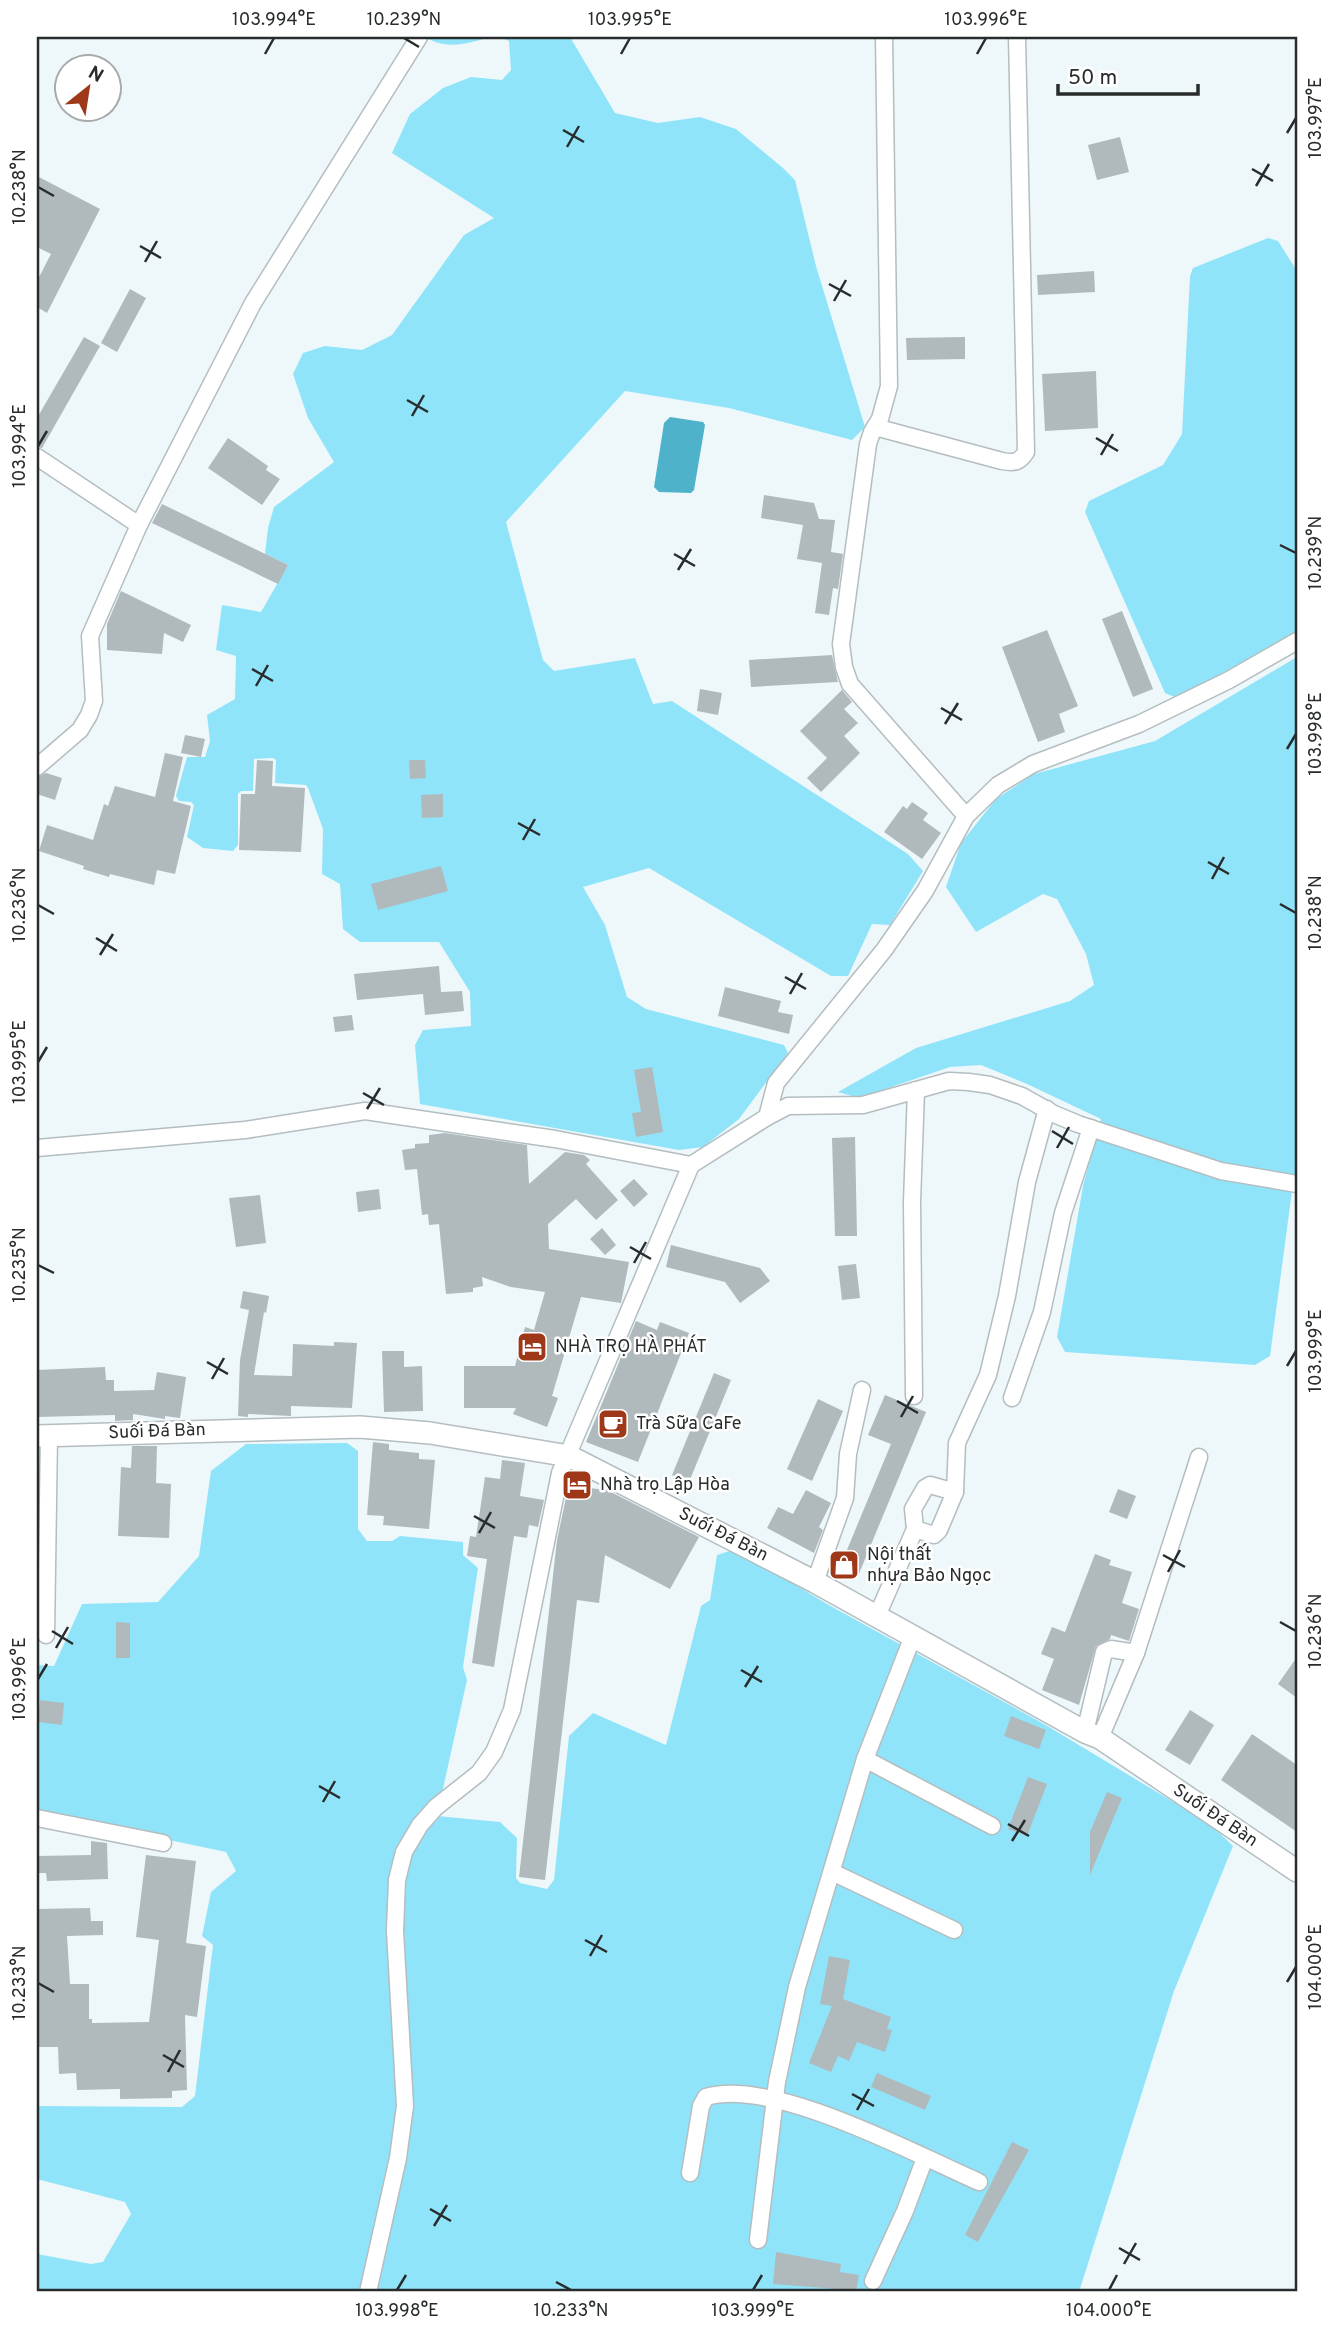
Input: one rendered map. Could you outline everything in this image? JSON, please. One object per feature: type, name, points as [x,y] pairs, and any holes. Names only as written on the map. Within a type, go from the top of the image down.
[{"type":"street","points":[[37,767],[80,730],[89,716],[94,701],[90,636],[139,525],[253,303],[419,37]]},
{"type":"street","points":[[884,37],[889,386],[880,419],[868,444],[841,644],[844,667],[850,684],[966,816]]},
{"type":"street","points":[[875,427],[1014,463],[1026,452],[1017,37]]},
{"type":"street","points":[[37,457],[139,525]]},
{"type":"street","points":[[767,1117],[776,1083],[884,950],[925,891],[966,816],[998,785],[1033,764],[1139,724],[1229,680],[1297,640]]},
{"type":"street","points":[[368,2292],[398,2158],[405,2106],[395,1931],[397,1880],[404,1852],[420,1825],[436,1807],[479,1773],[494,1752],[512,1710],[558,1482],[691,1165],[788,1106],[863,1105],[949,1081],[969,1082],[1012,1092],[1054,1114],[1091,1128],[1221,1171],[1297,1184]]},
{"type":"street","points":[[914,1396],[912,1202],[916,1090]]},
{"type":"street","points":[[915,1530],[934,1535],[939,1531],[955,1492],[957,1443],[988,1375],[1007,1296],[1027,1182],[1047,1109]]},
{"type":"street","points":[[37,1148],[245,1130],[365,1111],[555,1139],[691,1165]]},
{"type":"street","points":[[1012,1398],[1042,1312],[1063,1213],[1091,1128]]},
{"type":"street","points":[[815,1582],[845,1498],[848,1454],[862,1390]]},
{"type":"street","name":"Suối Đá Bàn","points":[[43,1436],[360,1427],[430,1433],[569,1456],[815,1582],[1092,1735],[1296,1867]]},
{"type":"street","points":[[43,1436],[46,1635]]},
{"type":"street","points":[[1092,1735],[1136,1653],[1199,1457]]},
{"type":"street","points":[[877,1616],[915,1530],[913,1509],[925,1488],[930,1485],[955,1492]]},
{"type":"street","points":[[758,2240],[774,2099],[797,1987],[865,1759],[913,1636]]},
{"type":"street","points":[[1092,1735],[1104,1652],[1111,1649],[1136,1653]]},
{"type":"street","points":[[865,1759],[992,1826]]},
{"type":"street","points":[[37,1818],[163,1843]]},
{"type":"street","points":[[832,1872],[954,1930]]},
{"type":"street","points":[[690,2173],[701,2106],[706,2097],[720,2093],[774,2099],[819,2111],[979,2182]]},
{"type":"street","points":[[873,2281],[905,2211],[925,2158]]},
{"type":"shaded area","points":[[425,37],[489,37],[465,44],[449,45]]},
{"type":"shaded area","points":[[500,37],[570,37],[615,113],[658,123],[700,117],[736,129],[795,180],[816,266],[865,427],[852,440],[729,408],[625,391],[506,522],[543,660],[554,671],[635,658],[653,704],[672,701],[908,854],[923,871],[890,925],[872,924],[848,976],[831,976],[649,868],[583,887],[605,925],[627,997],[646,1009],[784,1045],[788,1053],[739,1119],[703,1147],[679,1150],[420,1104],[415,1045],[423,1030],[471,1026],[470,992],[439,942],[360,942],[343,929],[340,884],[322,874],[323,829],[308,788],[306,785],[275,783],[276,760],[273,758],[254,759],[253,791],[241,791],[238,794],[238,845],[233,851],[203,848],[187,837],[194,805],[191,802],[179,801],[176,796],[187,757],[205,757],[210,741],[207,715],[235,699],[236,656],[216,650],[222,605],[261,612],[288,565],[265,554],[274,507],[334,462],[308,418],[293,374],[303,353],[325,346],[362,350],[392,335],[464,235],[494,218],[392,153],[410,114],[443,88],[471,77],[502,80],[511,70],[509,41]]},
{"type":"shaded area","points":[[1268,238],[1278,241],[1297,271],[1297,632],[1177,698],[1165,693],[1085,512],[1089,501],[1163,465],[1182,434],[1190,276],[1193,268]]},
{"type":"shaded area","points":[[670,417],[703,422],[705,425],[694,490],[691,493],[659,492],[654,487],[664,423]]},
{"type":"shaded area","points":[[1297,657],[1297,1175],[1294,1176],[1270,1356],[1255,1365],[1065,1352],[1057,1337],[1083,1186],[1101,1119],[981,1065],[950,1067],[859,1098],[838,1092],[916,1048],[1070,1001],[1094,985],[1086,954],[1057,899],[1043,894],[976,932],[946,887],[961,843],[996,799],[1034,774],[1155,741]]},
{"type":"shaded area","points":[[347,1443],[358,1451],[358,1529],[367,1541],[392,1541],[400,1536],[463,1542],[463,1555],[478,1568],[463,1667],[467,1680],[437,1816],[500,1822],[517,1838],[516,1878],[520,1883],[547,1889],[554,1880],[569,1736],[593,1713],[666,1745],[701,1606],[710,1600],[717,1555],[736,1549],[827,1604],[1044,1724],[1210,1824],[1233,1846],[1174,1991],[1079,2292],[37,2292],[37,2254],[91,2264],[103,2262],[131,2214],[125,2202],[37,2179],[37,2106],[182,2107],[195,2096],[213,1945],[202,1936],[211,1892],[236,1871],[226,1852],[37,1812],[37,1665],[54,1666],[82,1604],[158,1602],[199,1556],[211,1471],[246,1444]]},
{"type":"building","points":[[1120,137],[1129,172],[1097,180],[1088,145]]},
{"type":"building","points":[[37,176],[100,209],[47,313],[37,307],[37,281],[51,254],[37,247]]},
{"type":"building","points":[[1094,271],[1095,292],[1038,295],[1037,275]]},
{"type":"building","points":[[130,289],[146,298],[117,352],[101,343]]},
{"type":"building","points":[[84,337],[100,346],[42,448],[37,447],[37,418]]},
{"type":"building","points":[[965,337],[965,359],[907,360],[906,338]]},
{"type":"building","points":[[1096,371],[1098,428],[1045,431],[1042,374]]},
{"type":"building","points":[[228,438],[268,466],[266,470],[280,479],[262,505],[208,468]]},
{"type":"building","points":[[764,495],[814,503],[819,519],[835,520],[831,552],[843,554],[838,589],[833,588],[829,615],[815,613],[822,563],[797,559],[803,525],[761,518]]},
{"type":"building","points":[[162,504],[288,565],[278,584],[152,523]]},
{"type":"building","points":[[121,591],[191,625],[183,642],[164,633],[162,654],[107,650],[107,624]]},
{"type":"building","points":[[1122,611],[1153,689],[1133,697],[1102,619]]},
{"type":"building","points":[[1047,630],[1078,706],[1059,714],[1065,732],[1038,742],[1002,647]]},
{"type":"building","points":[[832,655],[838,682],[751,687],[749,660]]},
{"type":"building","points":[[700,689],[722,693],[718,715],[697,711]]},
{"type":"building","points":[[842,690],[852,702],[844,709],[858,723],[844,736],[860,753],[821,792],[807,778],[827,758],[800,731]]},
{"type":"building","points":[[185,735],[205,739],[201,757],[181,753]]},
{"type":"building","points":[[165,753],[183,757],[173,801],[191,806],[175,874],[157,870],[154,885],[110,874],[109,877],[39,851],[47,825],[93,840],[104,804],[108,806],[115,786],[155,797]]},
{"type":"building","points":[[257,760],[273,761],[272,786],[305,788],[301,852],[239,850],[241,794],[255,794]]},
{"type":"building","points":[[409,760],[425,760],[426,778],[410,779]]},
{"type":"building","points":[[46,773],[62,778],[55,800],[37,794],[37,777]]},
{"type":"building","points":[[443,794],[443,817],[422,818],[421,795]]},
{"type":"building","points":[[912,802],[928,813],[923,820],[941,833],[922,859],[884,832],[903,806],[907,809]]},
{"type":"building","points":[[441,866],[448,891],[378,910],[371,884]]},
{"type":"building","points":[[439,966],[441,992],[462,991],[464,1011],[425,1015],[423,994],[357,1000],[354,974]]},
{"type":"building","points":[[725,987],[781,1001],[778,1012],[793,1015],[789,1034],[718,1016]]},
{"type":"building","points":[[352,1015],[354,1030],[335,1032],[333,1017]]},
{"type":"building","points":[[652,1067],[663,1132],[636,1137],[632,1113],[641,1112],[634,1070]]},
{"type":"building","points":[[445,1133],[527,1145],[529,1184],[565,1152],[584,1155],[590,1160],[586,1164],[618,1200],[596,1220],[576,1199],[548,1224],[549,1249],[629,1262],[621,1303],[581,1297],[552,1396],[558,1398],[547,1427],[513,1414],[516,1408],[464,1408],[464,1366],[515,1366],[525,1327],[534,1330],[545,1292],[511,1287],[482,1277],[483,1286],[473,1288],[473,1292],[446,1294],[439,1224],[429,1225],[428,1214],[422,1215],[417,1169],[405,1170],[402,1150],[415,1148],[415,1144],[429,1143],[429,1135]]},
{"type":"building","points":[[855,1137],[857,1236],[835,1236],[832,1138]]},
{"type":"building","points":[[634,1179],[648,1194],[634,1207],[620,1191]]},
{"type":"building","points":[[379,1189],[381,1209],[358,1212],[356,1192]]},
{"type":"building","points":[[260,1195],[266,1243],[236,1247],[229,1198]]},
{"type":"building","points":[[602,1228],[616,1245],[605,1255],[590,1239]]},
{"type":"building","points":[[671,1245],[760,1268],[770,1281],[740,1303],[725,1282],[666,1267]]},
{"type":"building","points":[[856,1264],[860,1298],[842,1300],[838,1266]]},
{"type":"building","points":[[243,1291],[269,1296],[254,1375],[292,1376],[293,1344],[334,1346],[334,1342],[357,1343],[352,1408],[291,1406],[291,1416],[238,1416],[240,1360],[249,1310],[240,1308]]},
{"type":"building","points":[[636,1321],[657,1330],[660,1322],[689,1333],[638,1462],[586,1442]]},
{"type":"building","points":[[382,1351],[404,1351],[404,1367],[422,1366],[423,1411],[384,1412]]},
{"type":"building","points":[[105,1367],[106,1380],[114,1380],[114,1391],[154,1390],[157,1372],[186,1377],[180,1418],[165,1416],[165,1419],[133,1414],[133,1420],[115,1421],[115,1415],[37,1417],[37,1370]]},
{"type":"building","points":[[714,1373],[731,1380],[689,1482],[672,1475]]},
{"type":"building","points":[[885,1395],[926,1412],[858,1576],[839,1569],[891,1444],[868,1435]]},
{"type":"building","points":[[818,1399],[843,1411],[812,1481],[787,1469]]},
{"type":"building","points":[[373,1442],[389,1444],[389,1450],[419,1453],[419,1459],[435,1460],[429,1529],[383,1525],[384,1516],[367,1515]]},
{"type":"building","points":[[132,1446],[157,1446],[156,1483],[171,1484],[169,1538],[118,1536],[121,1467],[131,1468]]},
{"type":"building","points":[[502,1460],[525,1463],[520,1496],[544,1500],[538,1527],[529,1525],[527,1538],[514,1536],[494,1667],[472,1663],[487,1559],[467,1556],[470,1536],[476,1537],[485,1477],[500,1479]]},
{"type":"building","points":[[571,1474],[590,1482],[589,1488],[607,1490],[699,1537],[670,1589],[605,1555],[599,1603],[577,1600],[545,1880],[519,1877],[557,1540]]},
{"type":"building","points":[[1118,1489],[1136,1496],[1127,1519],[1109,1512]]},
{"type":"building","points":[[806,1490],[831,1503],[819,1527],[823,1530],[814,1553],[767,1528],[778,1507],[793,1514]]},
{"type":"building","points":[[1095,1554],[1111,1560],[1109,1565],[1132,1572],[1122,1603],[1139,1609],[1129,1641],[1111,1635],[1110,1639],[1096,1646],[1079,1705],[1042,1690],[1054,1659],[1041,1654],[1052,1627],[1065,1632]]},
{"type":"building","points":[[116,1622],[130,1623],[130,1658],[116,1658]]},
{"type":"building","points":[[1297,1657],[1297,1698],[1278,1684]]},
{"type":"building","points":[[40,1700],[64,1703],[62,1725],[38,1722]]},
{"type":"building","points":[[1190,1710],[1214,1725],[1190,1765],[1165,1750]]},
{"type":"building","points":[[1011,1716],[1046,1730],[1039,1749],[1004,1736]]},
{"type":"building","points":[[1252,1734],[1297,1765],[1297,1832],[1221,1780]]},
{"type":"building","points":[[1028,1777],[1047,1784],[1027,1836],[1008,1829]]},
{"type":"building","points":[[1107,1792],[1122,1798],[1090,1875],[1090,1832]]},
{"type":"building","points":[[91,1841],[107,1843],[108,1879],[47,1881],[46,1873],[37,1873],[37,1856],[91,1855]]},
{"type":"building","points":[[146,1855],[196,1861],[186,1943],[206,1946],[197,2017],[185,2015],[187,2090],[172,2091],[172,2098],[120,2099],[120,2089],[77,2090],[76,2073],[59,2074],[58,2047],[37,2047],[37,1909],[90,1908],[91,1921],[103,1921],[103,1935],[67,1936],[70,1984],[89,1984],[89,2019],[92,2019],[92,2023],[149,2022],[159,1940],[136,1937]]},
{"type":"building","points":[[829,1956],[850,1960],[843,1999],[891,2017],[887,2029],[892,2030],[885,2052],[857,2042],[849,2061],[838,2056],[831,2072],[809,2063],[832,2006],[820,2004]]},
{"type":"building","points":[[877,2073],[931,2096],[925,2110],[871,2087]]},
{"type":"building","points":[[1012,2142],[1029,2150],[978,2242],[965,2235]]},
{"type":"building","points":[[776,2252],[841,2264],[840,2272],[859,2275],[856,2292],[773,2284]]},
{"type":"place","name":"NHÀ TRỌ HÀ PHÁT","points":[[532,1347]]},
{"type":"place","name":"Trà Sữa CaFe","points":[[613,1424]]},
{"type":"place","name":"Nhà trọ Lập Hòa","points":[[577,1485]]},
{"type":"place","name":"Nội thất nhựa Bảo Ngọc","points":[[844,1565]]}]
